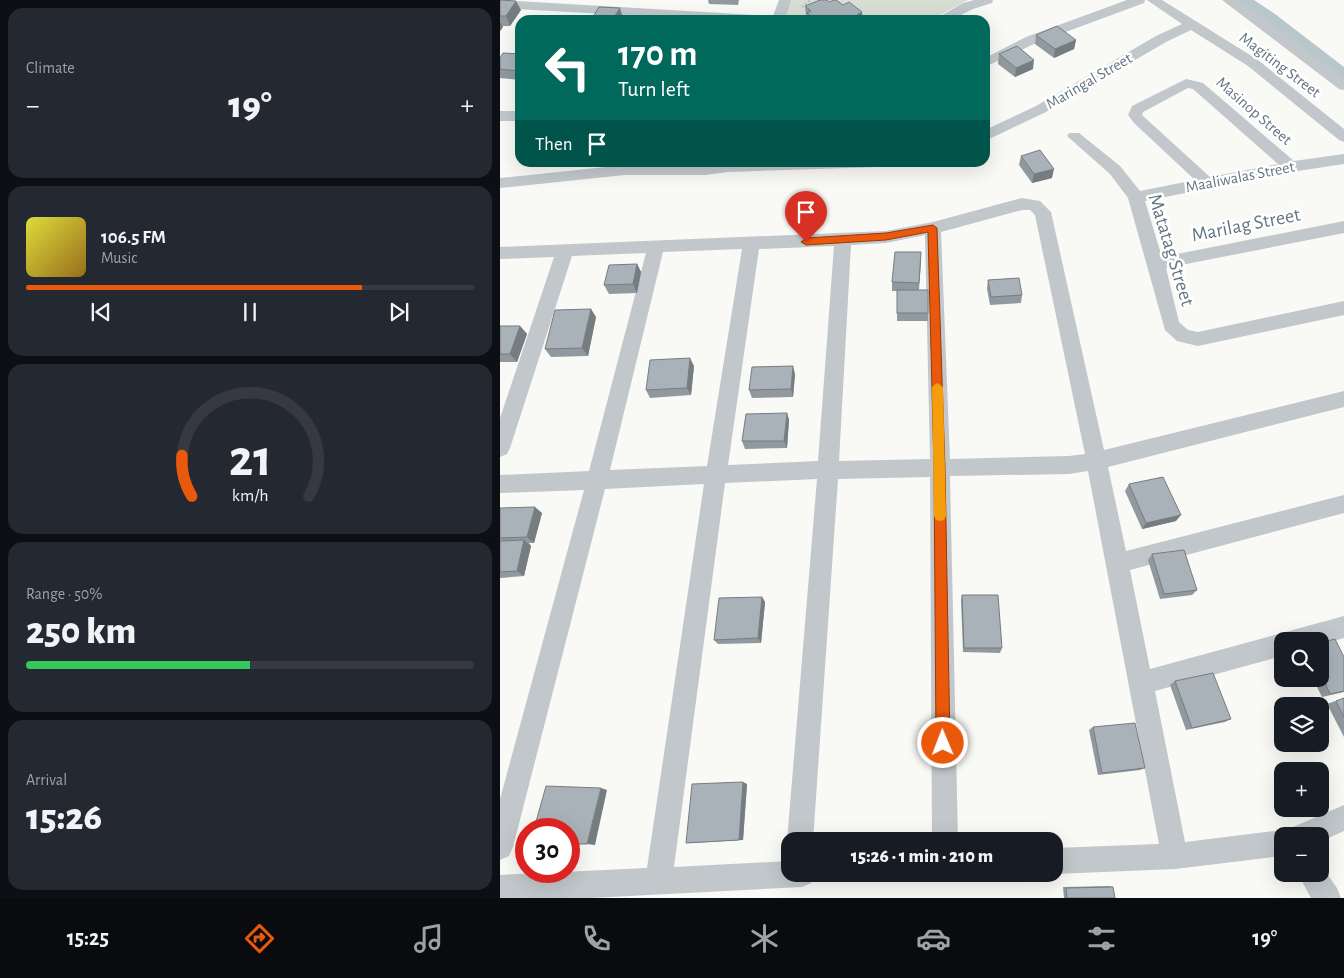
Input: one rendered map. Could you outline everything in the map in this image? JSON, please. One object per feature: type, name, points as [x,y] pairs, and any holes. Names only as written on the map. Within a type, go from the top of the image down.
[{"type":"street","points":[[695,15],[700,0]]},
{"type":"street","points":[[780,15],[784,0]]},
{"type":"street","points":[[951,15],[968,6],[987,0]]},
{"type":"street","points":[[990,60],[1031,40],[1139,0]]},
{"type":"street","name":"Magiting Street","points":[[1153,0],[1252,63],[1344,137]]},
{"type":"street","points":[[1228,0],[1260,21],[1344,86]]},
{"type":"street","points":[[500,4],[652,15]]},
{"type":"street","name":"Maringal Street","points":[[990,134],[1040,109],[1191,25]]},
{"type":"street","name":"Masinop Street","points":[[1207,183],[1135,115],[1137,109],[1186,83],[1198,86],[1291,167]]},
{"type":"street","points":[[500,116],[515,116]]},
{"type":"street","name":"Matatag Street","points":[[1074,136],[1114,170],[1136,197],[1156,264],[1171,325],[1183,336],[1198,339],[1344,308]]},
{"type":"street","name":"Maaliwalas Street","points":[[1136,197],[1291,167],[1344,159]]},
{"type":"street","points":[[500,183],[619,167]]},
{"type":"street","points":[[646,167],[705,170],[719,167]]},
{"type":"street","points":[[500,253],[886,237],[933,228],[1022,204],[1034,205],[1043,212],[1118,563],[1174,856]]},
{"type":"street","name":"Marilag Street","points":[[1156,264],[1344,227]]},
{"type":"street","points":[[933,228],[940,468],[944,832]]},
{"type":"street","points":[[801,832],[843,240]]},
{"type":"street","points":[[659,880],[716,475],[751,244]]},
{"type":"street","points":[[500,847],[597,481],[656,246]]},
{"type":"street","points":[[500,448],[565,250]]},
{"type":"street","points":[[500,484],[828,470],[1069,466],[1096,461],[1344,399]]},
{"type":"street","points":[[1118,563],[1344,504]]},
{"type":"street","points":[[1325,632],[1344,627]]},
{"type":"street","points":[[1142,683],[1274,646]]},
{"type":"street","points":[[1323,827],[1344,818]]},
{"type":"street","points":[[1063,861],[1174,856],[1274,843]]},
{"type":"street","points":[[500,889],[781,875]]},
{"type":"street","points":[[1317,882],[1327,898]]},
{"type":"shaded area","points":[[790,0],[968,0],[940,15],[786,15]]},
{"type":"building","points":[[500,0],[516,1],[506,16],[500,16]]},
{"type":"building","points":[[820,0],[827,0],[829,2],[836,0],[843,5],[849,2],[862,12],[857,15],[810,15],[807,13],[811,11],[805,6]]},
{"type":"building","points":[[599,7],[620,8],[615,15],[594,15]]},
{"type":"building","points":[[1057,26],[1076,40],[1055,49],[1036,35]]},
{"type":"building","points":[[1017,46],[1034,60],[1016,68],[999,54]]},
{"type":"building","points":[[503,53],[515,54],[515,71],[500,69],[500,58]]},
{"type":"building","points":[[1040,150],[1054,169],[1034,174],[1021,156]]},
{"type":"building","points":[[895,252],[921,252],[919,283],[892,282]]},
{"type":"building","points":[[637,264],[633,284],[604,285],[609,265]]},
{"type":"building","points":[[1019,278],[1022,295],[991,297],[988,280]]},
{"type":"building","points":[[897,290],[928,290],[928,313],[897,313]]},
{"type":"building","points":[[591,309],[582,348],[545,349],[555,310]]},
{"type":"building","points":[[500,326],[520,326],[510,354],[500,354]]},
{"type":"building","points":[[690,358],[687,388],[646,390],[650,360]]},
{"type":"building","points":[[793,366],[791,389],[749,390],[752,367]]},
{"type":"building","points":[[787,413],[784,441],[742,441],[746,414]]},
{"type":"building","points":[[1163,477],[1181,515],[1146,523],[1129,484]]},
{"type":"building","points":[[535,507],[527,537],[500,538],[500,508]]},
{"type":"building","points":[[524,540],[517,571],[500,572],[500,541]]},
{"type":"building","points":[[1184,550],[1197,590],[1164,594],[1152,554]]},
{"type":"building","points":[[962,595],[998,595],[1002,648],[964,648]]},
{"type":"building","points":[[762,597],[758,638],[714,640],[719,598]]},
{"type":"building","points":[[1335,639],[1344,657],[1344,691],[1330,694],[1327,687],[1329,687],[1329,641]]},
{"type":"building","points":[[1213,673],[1231,719],[1192,728],[1175,681]]},
{"type":"building","points":[[1344,698],[1344,717],[1336,701]]},
{"type":"building","points":[[1135,723],[1145,768],[1102,773],[1093,727]]},
{"type":"building","points":[[743,782],[739,840],[686,843],[692,784]]},
{"type":"building","points":[[546,786],[601,788],[587,844],[580,844],[580,818],[537,818]]},
{"type":"building","points":[[1113,887],[1115,898],[1067,898],[1066,888]]},
{"type":"waterway","points":[[1243,0],[1269,17],[1344,76]]},
{"type":"slow traffic","points":[[937,387],[940,516]]},
{"type":"route","points":[[806,242],[886,237],[933,228],[940,468],[943,743]]}]
